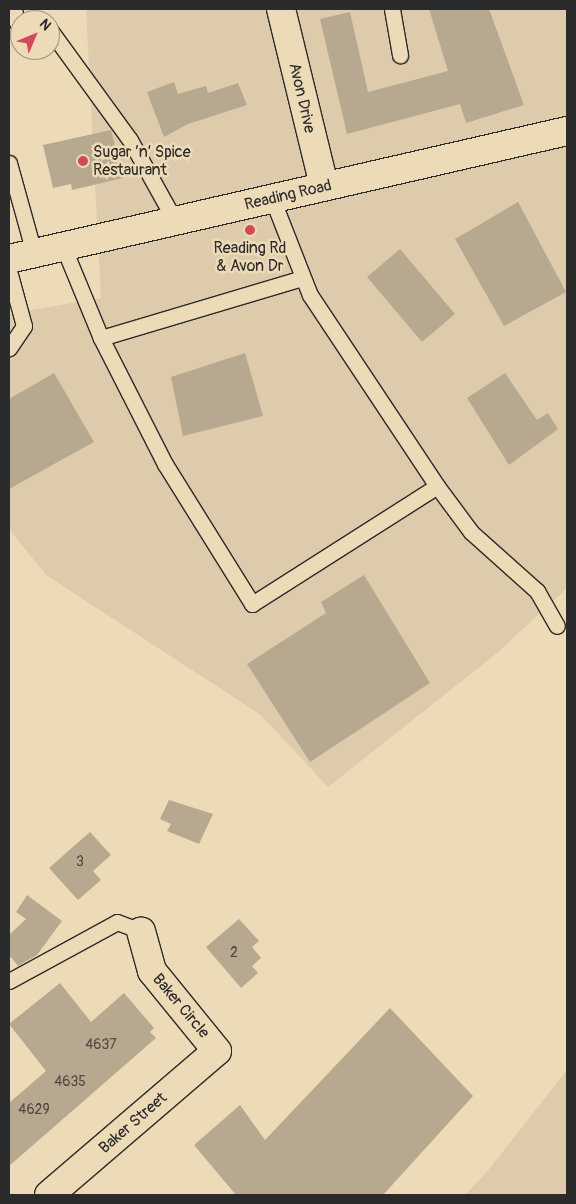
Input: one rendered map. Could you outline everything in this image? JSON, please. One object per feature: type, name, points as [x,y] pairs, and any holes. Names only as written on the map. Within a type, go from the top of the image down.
[{"type":"main road","name":"Avon Drive","points":[[281,9],[324,186]]},
{"type":"main road","name":"Reading Road","points":[[21,256],[567,131]]},
{"type":"main road","name":"Baker Circle","points":[[141,931],[152,971],[217,1051]]},
{"type":"main road","name":"Baker Street","points":[[50,1195],[217,1051]]},
{"type":"lane","points":[[392,9],[400,55]]},
{"type":"lane","points":[[60,44],[130,140],[174,221]]},
{"type":"lane","points":[[9,163],[21,256]]},
{"type":"lane","points":[[272,198],[302,278],[437,486],[471,532],[537,591],[557,626]]},
{"type":"lane","points":[[63,246],[100,338],[165,464],[252,604],[437,486]]},
{"type":"lane","points":[[9,270],[24,326],[9,348]]},
{"type":"lane","points":[[100,338],[302,278]]},
{"type":"lane","points":[[9,981],[52,961],[116,922],[141,931]]},
{"type":"shaded area","points":[[86,9],[567,9],[567,588],[496,654],[328,787],[261,715],[46,575],[9,529],[9,314],[101,298]]},
{"type":"shaded area","points":[[567,1070],[567,1195],[465,1195],[486,1173]]},
{"type":"building","points":[[429,9],[489,9],[524,105],[466,123],[460,104],[347,134],[320,19],[350,12],[368,92],[448,71]]},
{"type":"building","points":[[174,82],[178,94],[206,86],[208,93],[238,83],[247,105],[188,124],[164,137],[147,92]]},
{"type":"building","name":"Sugar ’n’ Spice Restaurant","points":[[111,130],[123,178],[72,190],[71,184],[53,188],[43,145]]},
{"type":"building","points":[[518,202],[566,292],[504,326],[455,239]]},
{"type":"building","points":[[400,249],[455,314],[422,342],[367,277]]},
{"type":"building","points":[[245,353],[263,416],[183,436],[171,377]]},
{"type":"building","points":[[54,373],[94,442],[9,489],[9,399]]},
{"type":"building","points":[[505,373],[537,420],[548,413],[558,429],[509,465],[467,398]]},
{"type":"building","points":[[364,575],[430,683],[310,762],[247,664],[326,613],[321,602]]},
{"type":"building","points":[[169,800],[213,814],[199,844],[167,831],[171,824],[160,819]]},
{"type":"building","points":[[90,832],[111,855],[93,871],[101,880],[78,900],[49,868]]},
{"type":"building","points":[[27,895],[62,921],[37,955],[18,966],[9,955],[9,935],[26,919],[16,912]]},
{"type":"building","points":[[239,919],[259,941],[252,947],[261,958],[252,966],[258,973],[241,988],[206,947]]},
{"type":"building","points":[[60,983],[91,1022],[124,993],[154,1028],[150,1032],[156,1038],[9,1166],[9,1103],[46,1071],[9,1024]]},
{"type":"building","points":[[390,1008],[473,1096],[383,1195],[236,1195],[194,1145],[240,1105],[265,1140]]},
{"type":"place","name":"Sugar ’n’ Spice Restaurant","points":[[83,161]]},
{"type":"place","name":"Reading Rd & Avon Dr","points":[[250,230]]}]
